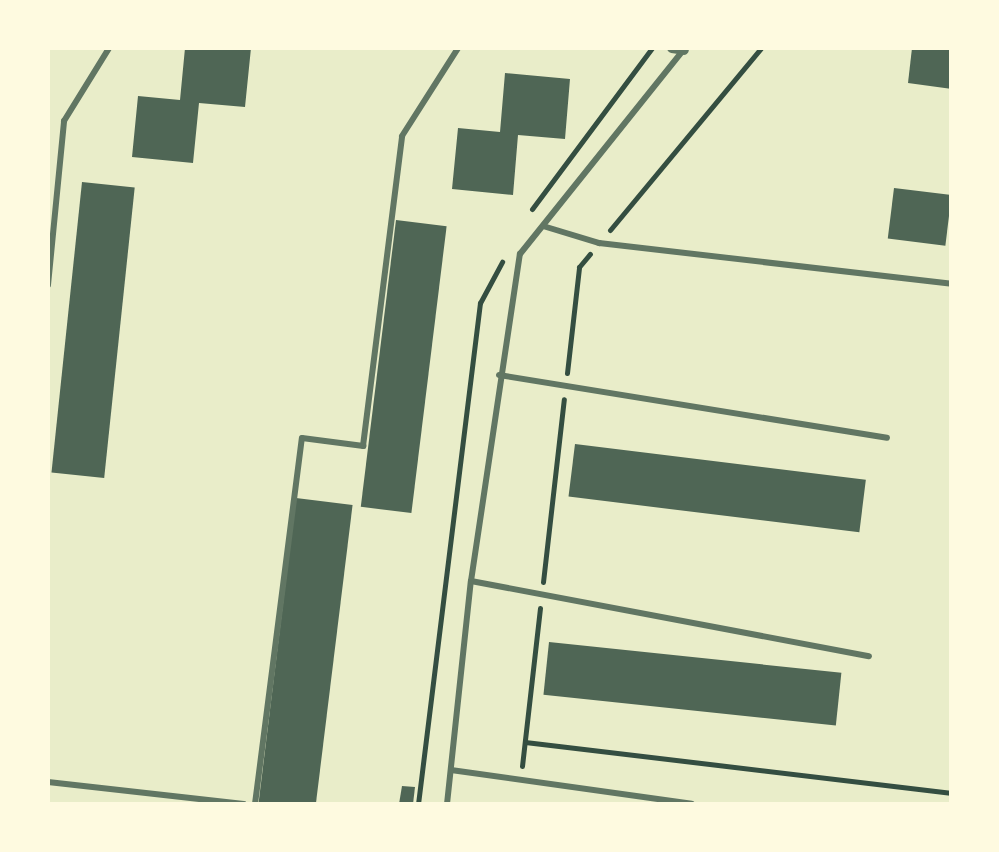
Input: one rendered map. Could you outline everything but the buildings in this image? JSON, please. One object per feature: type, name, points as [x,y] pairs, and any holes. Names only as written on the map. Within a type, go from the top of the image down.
[{"type":"lane","points":[[48,285],[64,121],[109,48]]},
{"type":"lane","points":[[255,804],[302,438],[363,446],[402,136],[458,48]]},
{"type":"lane","points":[[447,804],[471,581],[520,254],[680,48]]},
{"type":"lane","points":[[543,226],[599,243],[952,284]]},
{"type":"lane","points":[[499,374],[887,438]]},
{"type":"lane","points":[[471,581],[869,656]]},
{"type":"lane","points":[[451,770],[692,804]]},
{"type":"lane","points":[[48,782],[244,804]]},
{"type":"path","points":[[525,742],[952,793]]}]
